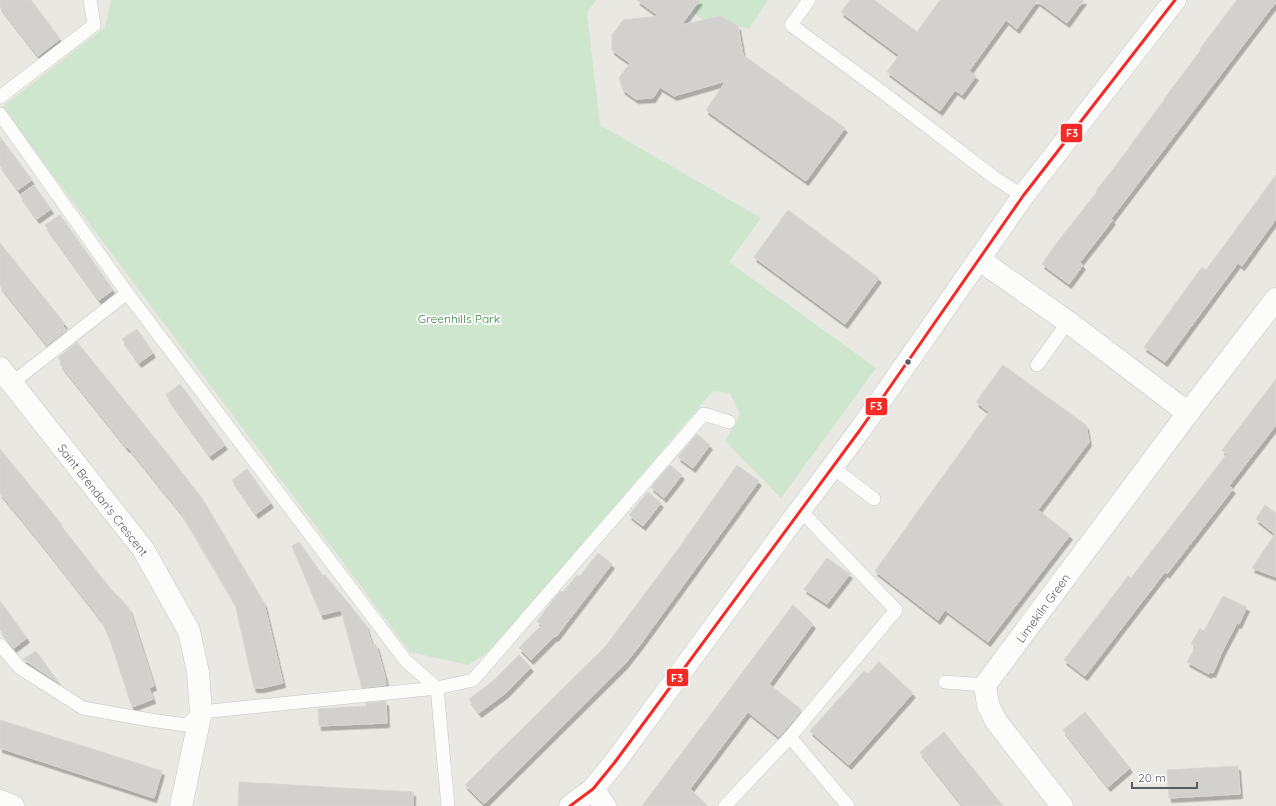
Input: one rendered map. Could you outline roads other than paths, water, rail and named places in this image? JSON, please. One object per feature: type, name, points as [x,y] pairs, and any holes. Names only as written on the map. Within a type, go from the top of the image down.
[{"type":"street","points":[[570,806],[599,798],[620,756],[879,405],[1023,196],[1175,0]]},
{"type":"street","points":[[980,259],[1068,322],[1188,413]]},
{"type":"street","name":"Limekiln Green","points":[[985,685],[1188,413],[1276,299]]},
{"type":"street","name":"Saint Brendan's Crescent","points":[[6,375],[143,549],[189,631],[198,672],[201,712],[181,806]]},
{"type":"street","points":[[985,685],[988,705],[996,722],[1062,806]]},
{"type":"street","points":[[0,802],[13,806]]},
{"type":"lane","points":[[0,97],[94,25],[90,0]]},
{"type":"lane","points":[[809,0],[791,25],[995,178],[1023,196]]},
{"type":"lane","points":[[0,114],[127,293],[406,661],[437,688],[448,806]]},
{"type":"lane","points":[[6,375],[127,293]]},
{"type":"lane","points":[[1037,365],[1068,322]]},
{"type":"lane","points":[[0,645],[20,668],[83,708],[186,725],[201,712],[437,688],[473,680],[704,414],[729,422]]},
{"type":"lane","points":[[832,467],[874,499]]},
{"type":"lane","points":[[725,806],[790,738],[896,610],[801,509]]},
{"type":"lane","points":[[945,682],[985,685]]},
{"type":"lane","points":[[790,738],[848,806]]},
{"type":"park label","name":"Greenhills Park","points":[[459,318]]}]
